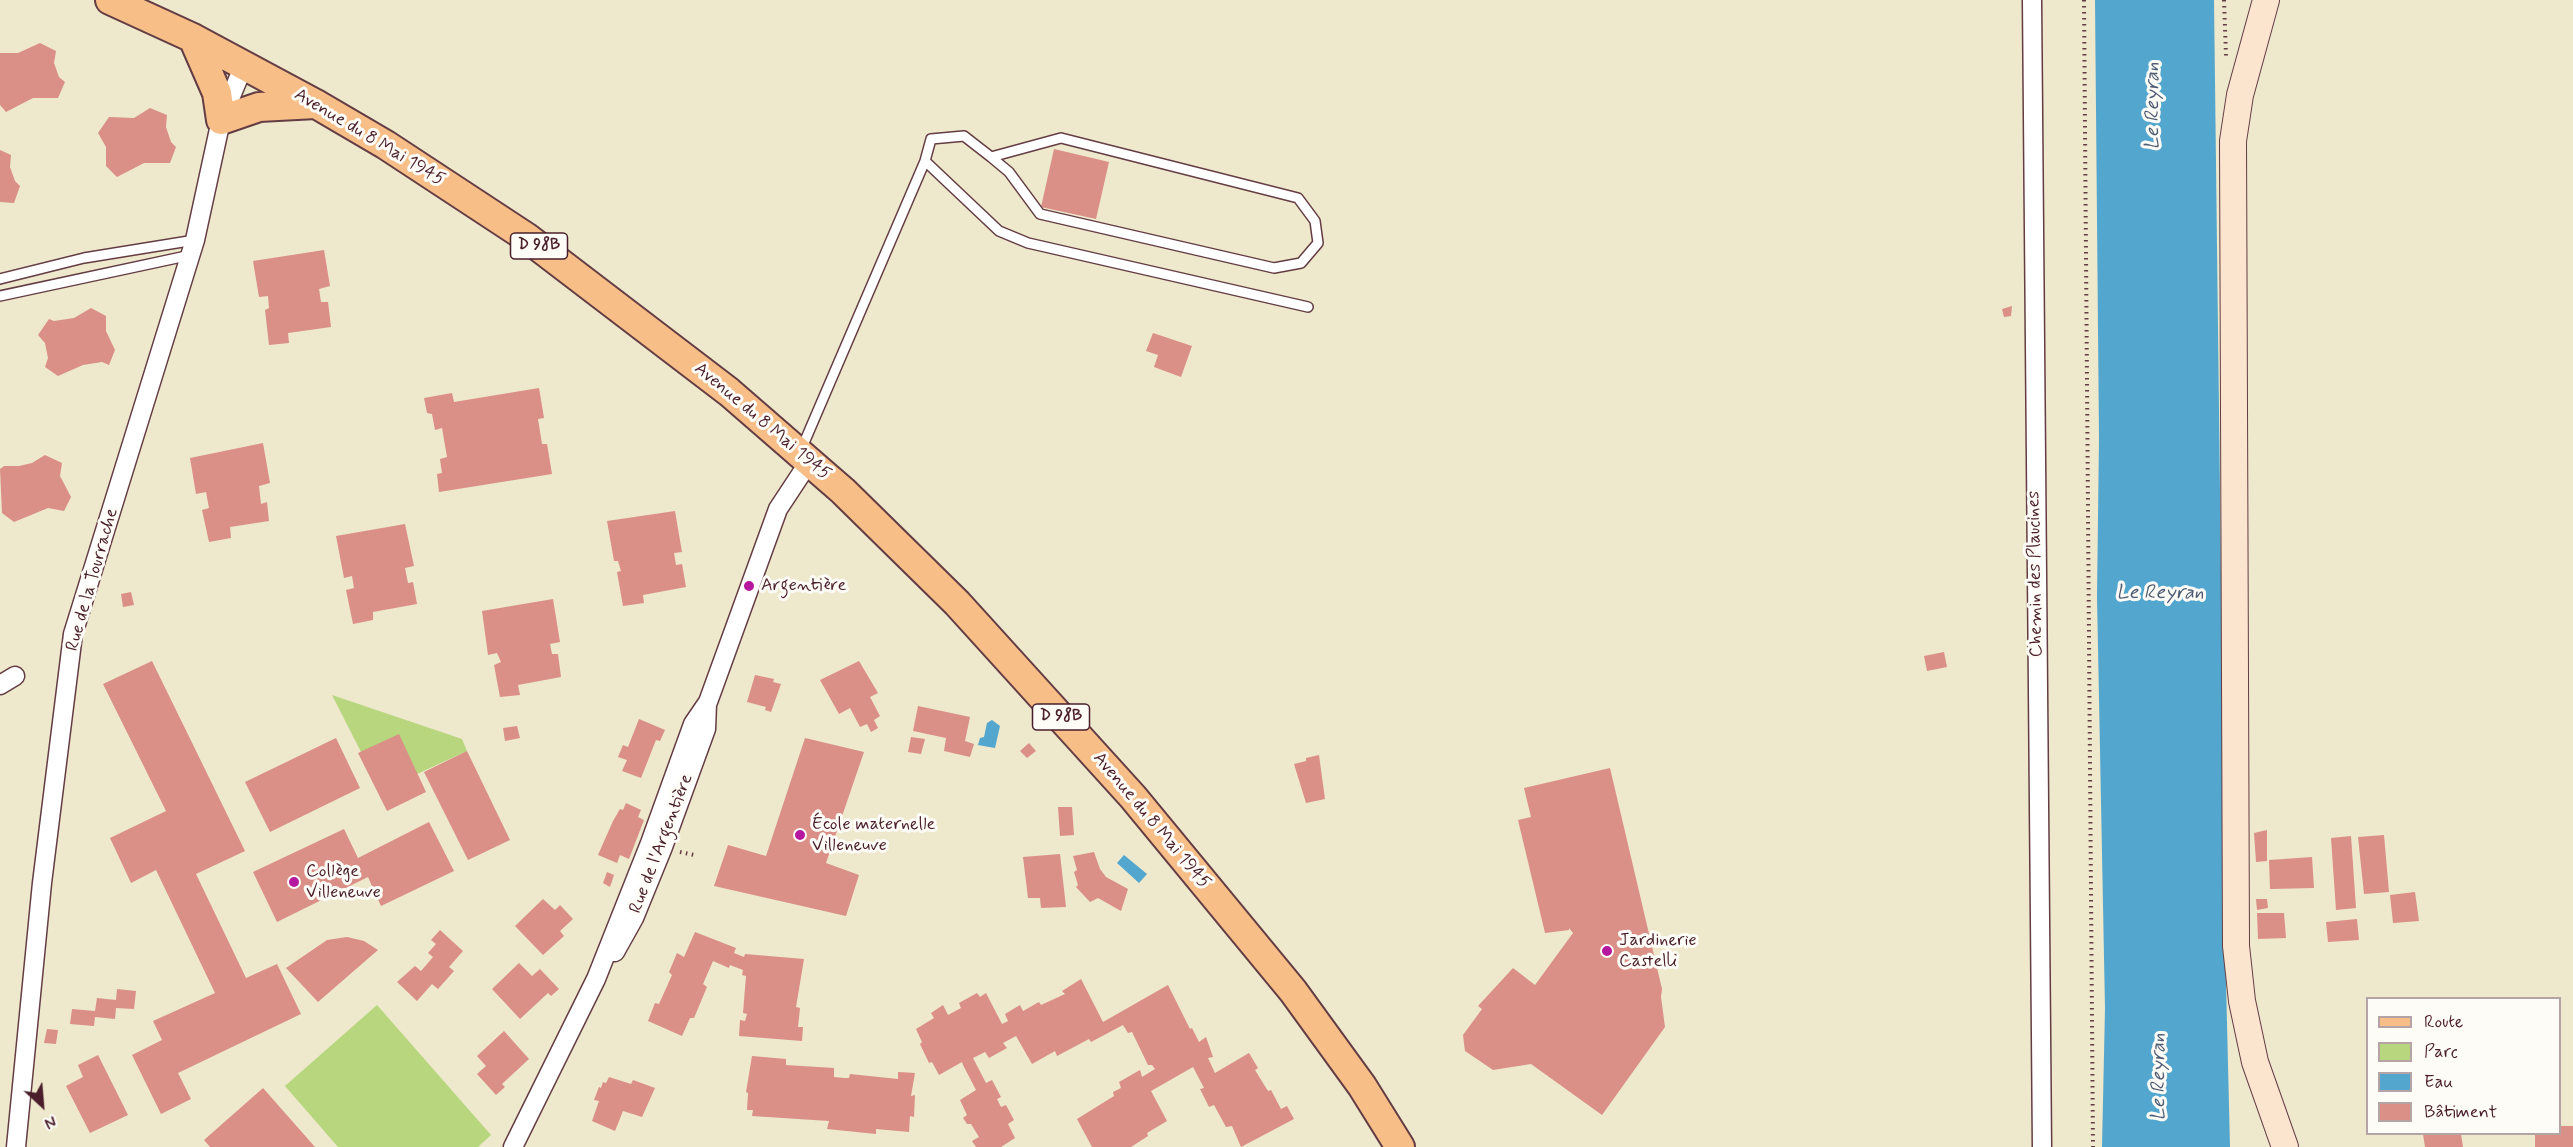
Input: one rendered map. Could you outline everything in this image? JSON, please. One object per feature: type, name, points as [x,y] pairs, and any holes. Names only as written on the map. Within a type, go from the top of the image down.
[{"type":"main road","name":"Avenue du 8 Mai 1945","points":[[110,0],[193,38],[315,104],[386,145],[526,237],[729,392],[851,499],[973,620],[1133,797],[1293,991],[1362,1086],[1400,1147]]},
{"type":"main road","points":[[2266,0],[2240,95],[2233,141],[2236,946],[2242,1001],[2255,1062],[2285,1147]]},
{"type":"main road","points":[[193,38],[217,93],[221,120],[259,107],[315,104]]},
{"type":"main road","name":"Avenue du 8 Mai 1945","points":[[1293,991],[1371,1074],[1422,1147]]},
{"type":"street","name":"Chemin des Plaucines","points":[[2032,0],[2042,1147]]},
{"type":"street","name":"Rue de la Tourrache","points":[[16,1147],[42,883],[73,634],[193,248],[221,120],[244,65]]},
{"type":"street","name":"Rue de l'Argentière","points":[[513,1147],[596,979],[651,843],[693,724],[708,702],[778,509],[804,458]]},
{"type":"lane","points":[[804,458],[925,160],[931,139],[964,136],[1009,172],[1040,214],[1274,268],[1300,263],[1318,243],[1315,221],[1298,198],[1061,138],[991,157]]},
{"type":"lane","points":[[925,160],[999,231],[1028,243],[1308,306]]},
{"type":"lane","points":[[0,279],[84,258],[193,248]]},
{"type":"lane","points":[[0,296],[193,248]]},
{"type":"path","points":[[2084,0],[2093,1147]]},
{"type":"green space","points":[[332,695],[462,739],[467,751],[417,774],[361,752]]},
{"type":"green space","points":[[377,1005],[491,1135],[478,1147],[338,1147],[285,1086]]},
{"type":"water","name":"Le Reyran","points":[[2095,0],[2214,0],[2230,1147],[2102,1147],[2105,1008],[2097,596],[2099,438]]},
{"type":"water","points":[[992,720],[1000,726],[995,748],[978,745],[980,738],[984,737],[987,723]]},
{"type":"water","points":[[1124,855],[1147,874],[1139,883],[1117,863]]},
{"type":"building","points":[[40,43],[56,51],[54,63],[59,77],[65,82],[58,98],[33,98],[6,112],[0,105],[0,53],[18,53]]},
{"type":"building","points":[[150,108],[167,115],[166,127],[171,142],[176,147],[170,163],[144,163],[117,177],[106,166],[106,147],[98,133],[109,117],[134,118]]},
{"type":"building","points":[[1054,149],[1109,162],[1096,219],[1041,207]]},
{"type":"building","points":[[0,150],[11,155],[10,167],[15,181],[20,186],[14,203],[0,202]]},
{"type":"building","points":[[324,250],[330,286],[319,289],[321,302],[328,302],[331,327],[288,333],[289,343],[269,345],[265,310],[269,308],[268,296],[259,297],[253,261]]},
{"type":"building","points":[[2012,306],[2011,316],[2004,317],[2002,309]]},
{"type":"building","points":[[91,308],[106,316],[106,331],[115,350],[109,365],[102,362],[83,365],[58,376],[45,367],[48,358],[45,343],[38,335],[49,319],[54,321],[74,318]]},
{"type":"building","points":[[1153,333],[1192,346],[1181,377],[1154,367],[1158,355],[1146,351]]},
{"type":"building","points":[[539,388],[544,418],[538,419],[542,444],[547,444],[552,474],[439,492],[437,474],[442,473],[440,459],[447,457],[442,428],[435,430],[432,414],[427,413],[424,398],[452,393],[454,402]]},
{"type":"building","points":[[263,443],[270,483],[259,486],[261,504],[267,502],[269,521],[230,527],[231,538],[209,542],[202,510],[209,508],[206,492],[196,494],[190,458]]},
{"type":"building","points":[[45,455],[62,463],[60,476],[71,497],[64,511],[48,508],[14,522],[2,513],[0,469],[4,466],[32,463]]},
{"type":"building","points":[[675,511],[682,552],[674,553],[676,565],[682,564],[686,587],[643,595],[644,603],[623,606],[617,572],[621,571],[618,561],[614,561],[607,521]]},
{"type":"building","points":[[405,524],[414,566],[405,568],[408,583],[413,582],[417,604],[373,612],[373,620],[353,624],[346,590],[354,588],[352,576],[344,578],[336,536]]},
{"type":"building","points":[[131,592],[134,605],[123,607],[121,594]]},
{"type":"building","points":[[553,599],[560,642],[550,644],[552,654],[558,654],[561,677],[518,685],[520,695],[500,697],[494,665],[501,662],[497,653],[488,655],[482,611]]},
{"type":"building","points":[[1944,652],[1947,667],[1927,671],[1924,656]]},
{"type":"building","points":[[152,661],[245,851],[196,874],[246,978],[277,964],[301,1014],[178,1073],[191,1099],[161,1114],[132,1055],[162,1040],[153,1021],[215,993],[156,870],[131,883],[110,838],[166,811],[103,684]]},
{"type":"building","points":[[859,661],[878,693],[870,697],[880,716],[874,720],[878,728],[871,732],[867,724],[860,727],[850,708],[839,714],[820,680]]},
{"type":"building","points":[[755,675],[774,679],[773,682],[781,684],[771,712],[765,710],[766,707],[747,702]]},
{"type":"building","points":[[918,706],[970,717],[965,741],[974,744],[970,757],[944,751],[946,738],[913,731]]},
{"type":"building","points":[[639,719],[665,730],[660,741],[656,740],[641,778],[622,771],[627,760],[618,757],[623,745],[628,747]]},
{"type":"building","points":[[517,726],[520,738],[505,741],[503,728]]},
{"type":"building","points":[[399,734],[426,792],[387,811],[358,753]]},
{"type":"building","points":[[911,737],[925,739],[921,754],[908,752]]},
{"type":"building","points":[[336,738],[360,788],[270,832],[245,782]]},
{"type":"building","points":[[805,738],[864,752],[826,863],[859,875],[846,916],[714,886],[728,845],[766,856]]},
{"type":"building","points":[[1029,743],[1036,751],[1027,758],[1020,751]]},
{"type":"building","points":[[467,751],[510,840],[468,860],[424,772]]},
{"type":"building","points":[[1319,755],[1325,799],[1306,803],[1294,764]]},
{"type":"building","name":"Jardinerie Castelli","points":[[1610,768],[1662,989],[1665,1027],[1602,1115],[1531,1064],[1493,1070],[1465,1051],[1463,1035],[1482,1009],[1478,1006],[1513,968],[1535,985],[1573,933],[1569,928],[1569,930],[1545,933],[1518,820],[1531,817],[1524,788]]},
{"type":"building","points":[[626,803],[641,810],[638,817],[644,820],[629,859],[620,855],[617,863],[598,855],[613,821]]},
{"type":"building","points":[[1058,807],[1072,807],[1074,835],[1060,836]]},
{"type":"building","points":[[429,822],[454,871],[381,906],[368,877],[277,922],[253,872],[344,829],[358,858]]},
{"type":"building","points":[[2267,830],[2267,861],[2256,862],[2254,833]]},
{"type":"building","points":[[2384,835],[2389,892],[2364,894],[2358,837]]},
{"type":"building","points":[[2351,836],[2356,908],[2336,910],[2331,838]]},
{"type":"building","points":[[1094,852],[1100,869],[1106,877],[1128,889],[1121,911],[1098,898],[1090,902],[1076,887],[1078,885],[1074,872],[1077,870],[1073,856]]},
{"type":"building","points":[[1060,854],[1066,907],[1041,908],[1040,898],[1028,898],[1023,857]]},
{"type":"building","points":[[2312,857],[2314,888],[2270,889],[2269,860]]},
{"type":"building","points":[[607,872],[614,875],[610,887],[603,883]]},
{"type":"building","points":[[2415,892],[2419,921],[2393,923],[2390,895]]},
{"type":"building","points":[[543,899],[555,910],[560,905],[573,919],[560,931],[564,936],[543,955],[515,926]]},
{"type":"building","points":[[2256,899],[2267,899],[2268,908],[2257,910]]},
{"type":"building","points":[[2257,913],[2284,913],[2286,938],[2258,939]]},
{"type":"building","points":[[2357,919],[2359,940],[2328,942],[2326,922]]},
{"type":"building","points":[[440,930],[463,951],[449,967],[454,971],[438,989],[432,984],[417,1001],[397,982],[415,966],[421,971],[433,957],[428,953],[436,944],[431,940]]},
{"type":"building","points":[[695,932],[736,948],[734,953],[744,957],[745,954],[804,959],[796,1007],[800,1008],[798,1027],[803,1027],[802,1041],[739,1036],[740,1020],[745,1021],[747,1014],[743,1013],[746,976],[742,975],[743,970],[730,965],[729,968],[713,961],[703,984],[707,987],[694,1018],[690,1018],[682,1036],[648,1021],[655,1003],[659,1004],[672,975],[669,972],[677,953],[684,957]]},
{"type":"building","points":[[347,937],[364,941],[378,950],[318,1002],[286,968],[327,940]]},
{"type":"building","points":[[519,963],[532,976],[540,969],[559,989],[551,996],[548,993],[520,1019],[492,989]]},
{"type":"building","points":[[1081,979],[1103,1022],[1168,985],[1199,1042],[1206,1037],[1213,1057],[1208,1058],[1215,1073],[1249,1053],[1258,1068],[1255,1070],[1268,1091],[1271,1090],[1281,1109],[1287,1106],[1294,1119],[1241,1147],[1232,1126],[1226,1127],[1214,1105],[1209,1107],[1200,1089],[1204,1088],[1193,1067],[1151,1091],[1167,1121],[1147,1133],[1148,1136],[1131,1147],[1092,1147],[1077,1119],[1114,1096],[1113,1092],[1121,1088],[1119,1082],[1140,1070],[1142,1077],[1155,1069],[1152,1065],[1148,1065],[1132,1032],[1128,1033],[1123,1025],[1091,1042],[1089,1039],[1057,1056],[1055,1051],[1032,1064],[1016,1036],[1003,1043],[1007,1048],[989,1058],[985,1052],[973,1058],[986,1083],[992,1080],[1001,1097],[997,1099],[1001,1107],[1006,1105],[1014,1120],[1008,1124],[1015,1138],[1001,1147],[976,1147],[972,1141],[979,1137],[971,1124],[967,1124],[963,1118],[967,1115],[960,1100],[976,1090],[962,1062],[939,1075],[932,1062],[929,1063],[916,1029],[934,1018],[931,1013],[943,1005],[948,1015],[961,1008],[959,1003],[977,993],[980,997],[986,993],[1002,1024],[1008,1021],[1005,1014],[1020,1005],[1023,1011],[1039,1002],[1041,1005],[1065,994],[1062,991]]},
{"type":"building","points":[[117,989],[136,991],[134,1009],[116,1008],[115,1019],[95,1017],[94,1026],[70,1024],[72,1009],[95,1011],[97,998],[116,1000]]},
{"type":"building","points":[[47,1029],[58,1030],[56,1044],[44,1043]]},
{"type":"building","points":[[504,1031],[529,1059],[502,1084],[505,1087],[496,1095],[477,1074],[486,1066],[477,1056]]},
{"type":"building","points":[[98,1055],[128,1115],[90,1133],[66,1086],[83,1077],[78,1065]]},
{"type":"building","points":[[752,1056],[786,1059],[786,1065],[834,1068],[834,1077],[849,1078],[850,1074],[898,1079],[898,1072],[915,1073],[911,1096],[915,1095],[914,1117],[910,1116],[909,1132],[876,1129],[876,1134],[827,1129],[829,1121],[752,1116],[753,1110],[747,1110],[748,1093],[746,1092]]},
{"type":"building","points":[[609,1077],[631,1084],[633,1080],[655,1088],[642,1117],[623,1111],[615,1131],[592,1121],[599,1101],[594,1100],[599,1087],[601,1088],[603,1082],[606,1083]]},
{"type":"building","points":[[263,1088],[315,1147],[210,1147],[204,1140]]},
{"type":"building","points":[[2561,1126],[2573,1126],[2573,1147],[2535,1147],[2535,1135],[2561,1135]]},
{"type":"building","points":[[2423,1135],[2461,1135],[2463,1147],[2425,1147]]},
{"type":"place","name":"Argentière","points":[[749,586]]},
{"type":"place","name":"École maternelle Villeneuve","points":[[800,835]]},
{"type":"place","name":"Collège Villeneuve","points":[[294,882]]},
{"type":"place","name":"Jardinerie Castelli","points":[[1607,951]]}]
